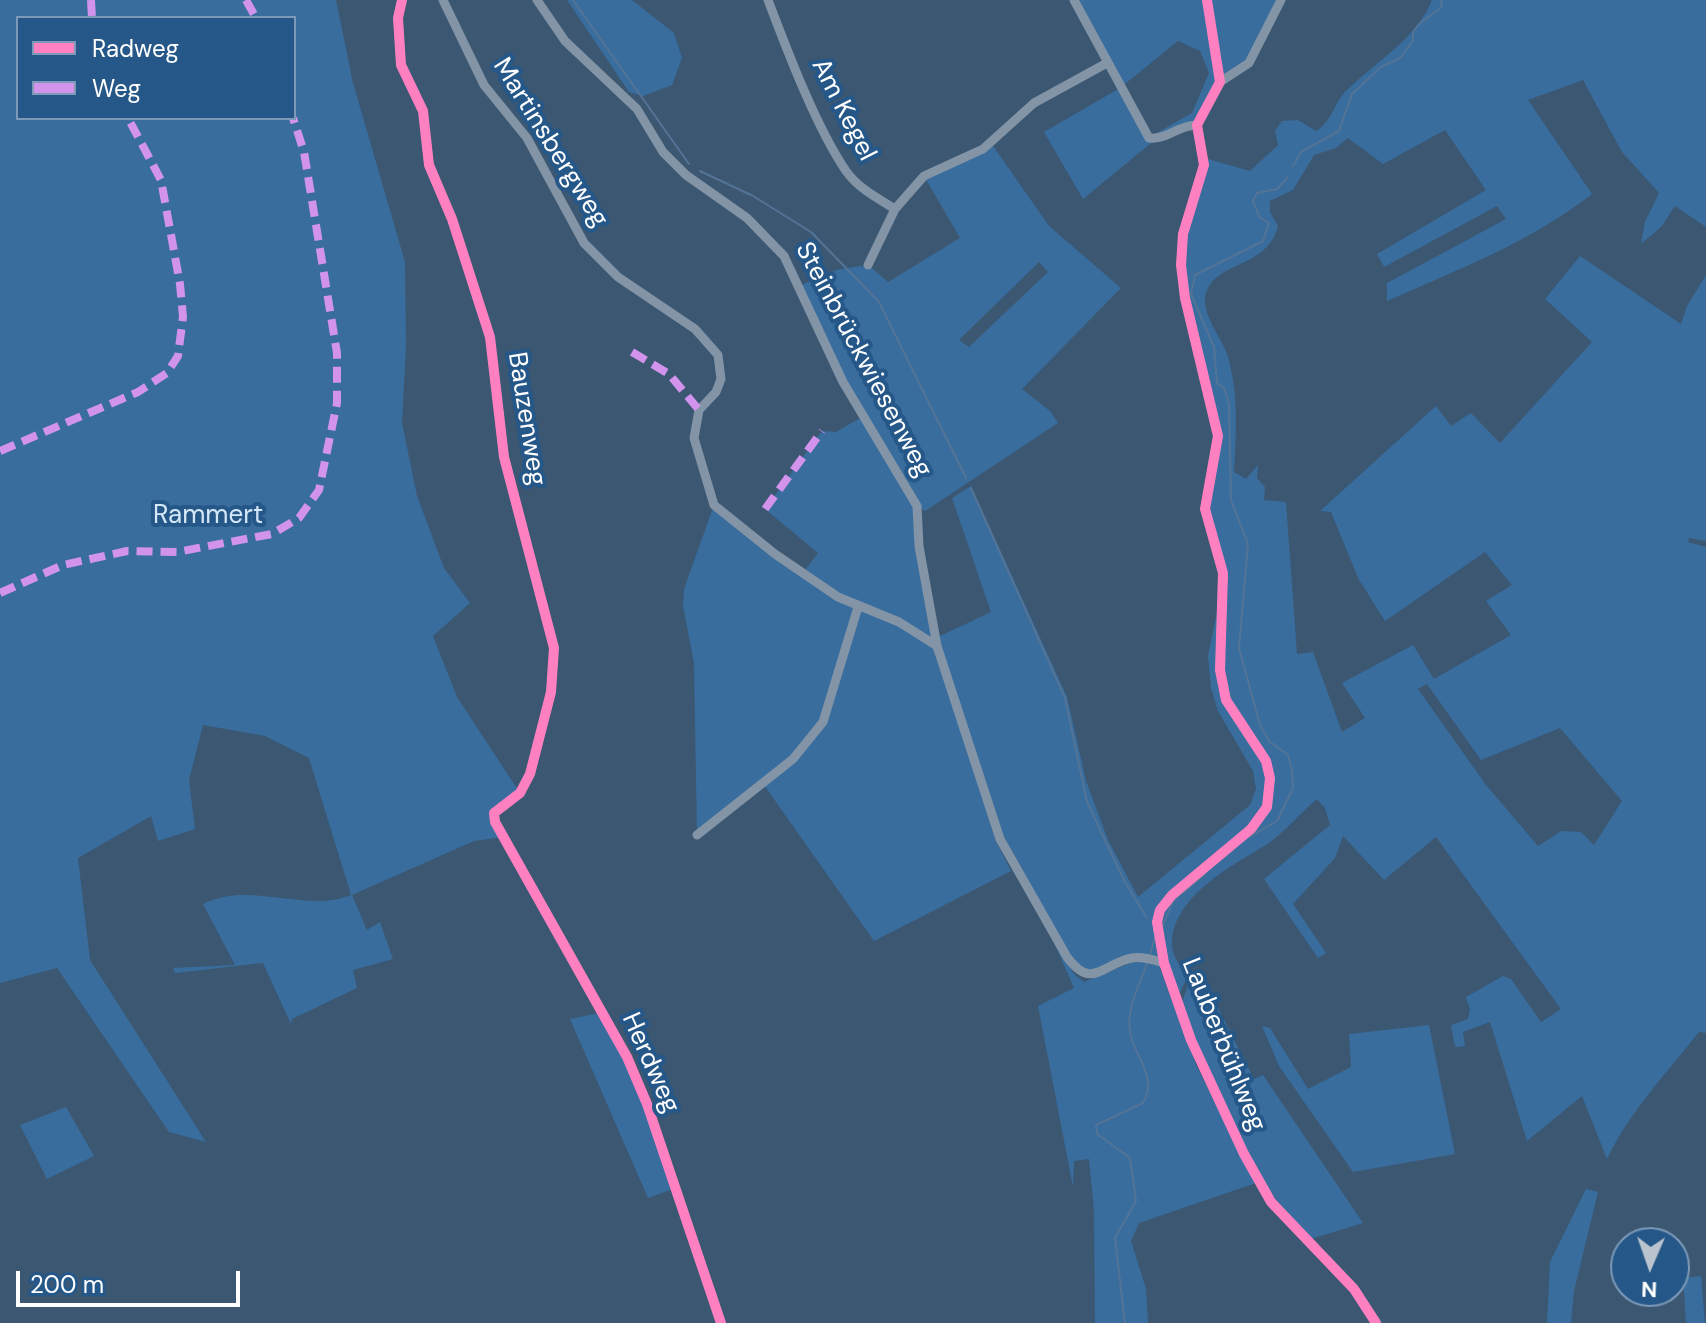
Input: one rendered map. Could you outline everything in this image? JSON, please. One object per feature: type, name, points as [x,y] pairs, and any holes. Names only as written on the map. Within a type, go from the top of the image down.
[{"type":"street","name":"Bauzenweg","points":[[402,0],[398,18],[401,65],[423,111],[429,165],[452,219],[490,337],[504,457],[554,648],[551,692],[530,774],[520,793],[494,813],[504,837]]},
{"type":"street","name":"Martinsbergweg","points":[[443,0],[484,85],[527,138],[584,243],[618,277],[695,329],[718,355],[721,379],[716,392],[699,410],[694,438],[714,505],[803,574],[858,607],[899,622],[937,646]]},
{"type":"street","name":"Steinbrückwiesenweg","points":[[537,0],[565,41],[637,109],[663,152],[686,175],[747,218],[784,256],[843,382],[917,506],[919,546],[937,646],[1000,839],[1067,957],[1077,971],[1090,975],[1139,958],[1159,962]]},
{"type":"street","name":"Am Kegel","points":[[768,0],[807,93],[846,170],[859,186],[895,209]]},
{"type":"street","points":[[1074,0],[1149,138],[1156,139],[1188,125],[1197,125],[1220,82],[1249,63],[1281,0]]},
{"type":"street","points":[[1207,0],[1220,82]]},
{"type":"street","points":[[868,265],[895,209],[924,176],[983,149],[1034,103],[1107,63]]},
{"type":"street","name":"Lauberbühlweg","points":[[1197,125],[1204,165],[1183,234],[1181,265],[1185,298],[1218,436],[1205,509],[1223,573],[1220,670],[1226,700],[1266,761],[1270,778],[1267,807],[1251,829],[1172,895],[1160,910],[1157,922],[1161,941],[1159,962],[1191,1040],[1258,1179],[1284,1217],[1354,1289],[1376,1323]]},
{"type":"street","points":[[697,835],[793,759],[823,722],[858,607]]},
{"type":"street","name":"Herdweg","points":[[504,837],[627,1057],[647,1104],[721,1323]]},
{"type":"green space","name":"Rammert","points":[[0,0],[336,0],[353,83],[405,262],[406,345],[402,423],[417,496],[444,568],[470,603],[433,636],[457,697],[520,793],[494,813],[504,837],[474,841],[352,895],[367,930],[380,922],[393,959],[353,970],[357,988],[292,1019],[291,1024],[263,963],[175,973],[173,968],[235,965],[203,904],[240,895],[315,901],[351,895],[309,758],[265,736],[203,725],[189,780],[195,829],[158,841],[151,816],[78,858],[90,960],[206,1142],[169,1132],[57,968],[0,983]]},
{"type":"green space","points":[[567,0],[632,0],[674,33],[682,58],[672,85],[643,96],[629,92]]},
{"type":"green space","points":[[1074,0],[1281,0],[1249,63],[1220,82],[1201,121],[1156,139],[1083,199],[1044,132],[1120,88]],"holes":[[[1178,41],[1200,51],[1209,73],[1192,113],[1148,138],[1120,88]]]},
{"type":"green space","points":[[1432,0],[1706,0],[1706,227],[1675,206],[1661,227],[1641,244],[1645,222],[1659,193],[1622,152],[1583,80],[1528,100],[1592,194],[1544,227],[1493,254],[1387,301],[1387,283],[1506,219],[1497,206],[1384,267],[1377,254],[1486,190],[1445,130],[1383,164],[1348,138],[1336,148],[1314,155],[1293,190],[1270,201],[1270,212],[1278,226],[1273,239],[1255,257],[1213,281],[1205,298],[1208,315],[1227,354],[1233,383],[1236,413],[1234,472],[1246,479],[1258,465],[1257,478],[1265,487],[1264,500],[1286,502],[1297,654],[1313,652],[1342,732],[1365,718],[1342,683],[1413,645],[1434,679],[1511,635],[1486,601],[1512,585],[1485,552],[1385,621],[1358,578],[1331,512],[1320,511],[1436,406],[1451,426],[1471,413],[1500,443],[1592,342],[1545,299],[1580,256],[1681,324],[1687,306],[1706,275],[1706,541],[1689,538],[1688,542],[1706,547],[1706,1033],[1699,1032],[1649,1093],[1607,1159],[1582,1096],[1527,1141],[1490,1022],[1463,1032],[1465,1046],[1455,1047],[1451,1025],[1468,1019],[1470,1010],[1466,997],[1503,976],[1511,979],[1541,1022],[1561,1009],[1436,837],[1384,880],[1343,836],[1335,858],[1293,904],[1326,953],[1318,958],[1264,879],[1330,825],[1325,808],[1317,799],[1273,840],[1208,883],[1184,908],[1172,939],[1174,954],[1187,978],[1179,995],[1158,946],[1158,957],[1098,969],[1078,969],[995,821],[999,817],[995,818],[938,637],[991,612],[952,498],[971,486],[1067,697],[1086,781],[1108,840],[1138,897],[1250,805],[1256,789],[1253,771],[1218,711],[1211,688],[1208,656],[1225,573],[1207,509],[1217,455],[1184,265],[1186,236],[1208,159],[1250,171],[1278,145],[1275,131],[1282,121],[1298,120],[1316,131],[1346,91],[1405,39]],"holes":[[[1427,684],[1481,760],[1560,728],[1622,801],[1594,845],[1581,832],[1561,831],[1538,846],[1486,785],[1418,689]]]},
{"type":"green space","points":[[991,143],[1049,226],[1121,288],[1022,389],[1050,411],[1058,423],[925,511],[918,507],[938,659],[996,841],[1011,871],[874,941],[764,785],[697,835],[694,663],[683,606],[684,589],[714,505],[803,573],[818,553],[765,509],[822,431],[836,432],[862,417],[797,287],[836,270],[868,265],[888,282],[960,238],[924,176]],"holes":[[[1039,262],[1048,272],[969,347],[959,340]]]},
{"type":"green space","points":[[1052,938],[1074,974],[1084,982],[1138,960],[1159,966],[1197,1067],[1256,1183],[1139,1223],[1131,1241],[1146,1289],[1148,1323],[1095,1323],[1094,1209],[1089,1159],[1074,1161],[1073,1187],[1038,1006],[1074,988]]},
{"type":"green space","points":[[1201,974],[1254,1079],[1263,1075],[1363,1223],[1311,1239],[1268,1188],[1234,1130],[1181,1005],[1189,982]]},
{"type":"green space","points":[[604,1012],[643,1104],[673,1189],[648,1198],[570,1019]]},
{"type":"green space","points":[[1429,1025],[1455,1154],[1353,1172],[1279,1066],[1262,1026],[1270,1028],[1308,1089],[1351,1067],[1349,1034]]},
{"type":"green space","points":[[66,1107],[94,1156],[47,1179],[20,1125]]},
{"type":"green space","points":[[1586,1189],[1598,1192],[1574,1291],[1571,1323],[1547,1323],[1550,1262]]},
{"type":"green space","points":[[1701,1276],[1705,1323],[1686,1323],[1685,1307],[1690,1307],[1690,1277]]},
{"type":"waterway","points":[[573,0],[689,164]]},
{"type":"waterway","points":[[1293,166],[1301,152],[1339,131],[1352,94],[1381,67],[1400,58],[1413,41],[1413,32],[1419,24],[1442,7],[1441,0]]},
{"type":"waterway","points":[[700,171],[753,196],[811,232],[879,302],[966,478]]},
{"type":"waterway","points":[[1249,837],[1277,821],[1293,788],[1292,770],[1288,755],[1269,741],[1260,725],[1239,648],[1248,544],[1231,500],[1229,404],[1224,388],[1217,383],[1214,347],[1191,294],[1195,275],[1263,241],[1269,223],[1260,218],[1253,201],[1257,193],[1277,189],[1288,177]]},
{"type":"waterway","points":[[971,488],[1065,698],[1087,802],[1125,882],[1147,918]]},
{"type":"waterway","points":[[1161,930],[1173,901],[1205,874]]},
{"type":"waterway","points":[[1150,954],[1156,934]]},
{"type":"waterway","points":[[1125,1323],[1115,1238],[1136,1201],[1130,1158],[1097,1134],[1096,1125],[1143,1103],[1147,1093],[1147,1075],[1132,1040],[1129,1023],[1147,963]]},
{"type":"marked path","points":[[91,0],[92,16]]},
{"type":"marked path","points":[[246,0],[255,16]]},
{"type":"marked path","points":[[0,451],[138,392],[167,373],[178,356],[183,317],[180,284],[161,180],[129,120]]},
{"type":"marked path","points":[[0,593],[63,565],[127,551],[177,552],[272,534],[299,518],[319,490],[337,403],[337,353],[304,152],[294,120]]},
{"type":"marked path","points":[[632,352],[669,374],[699,410]]},
{"type":"marked path","points":[[765,509],[822,431]]},
{"type":"cycle path","points":[[402,0],[398,18],[401,65],[423,111],[429,165],[452,219],[490,337],[504,457],[554,648],[551,692],[530,774],[520,793],[494,813],[495,822],[627,1057],[647,1104],[721,1323]]},
{"type":"cycle path","points":[[1207,0],[1220,82],[1197,125],[1204,165],[1183,234],[1181,265],[1185,298],[1218,436],[1205,509],[1223,573],[1220,670],[1226,700],[1266,761],[1270,778],[1267,807],[1251,829],[1172,895],[1160,910],[1157,922],[1164,963],[1191,1040],[1244,1154],[1271,1202],[1354,1289],[1376,1323]]}]
